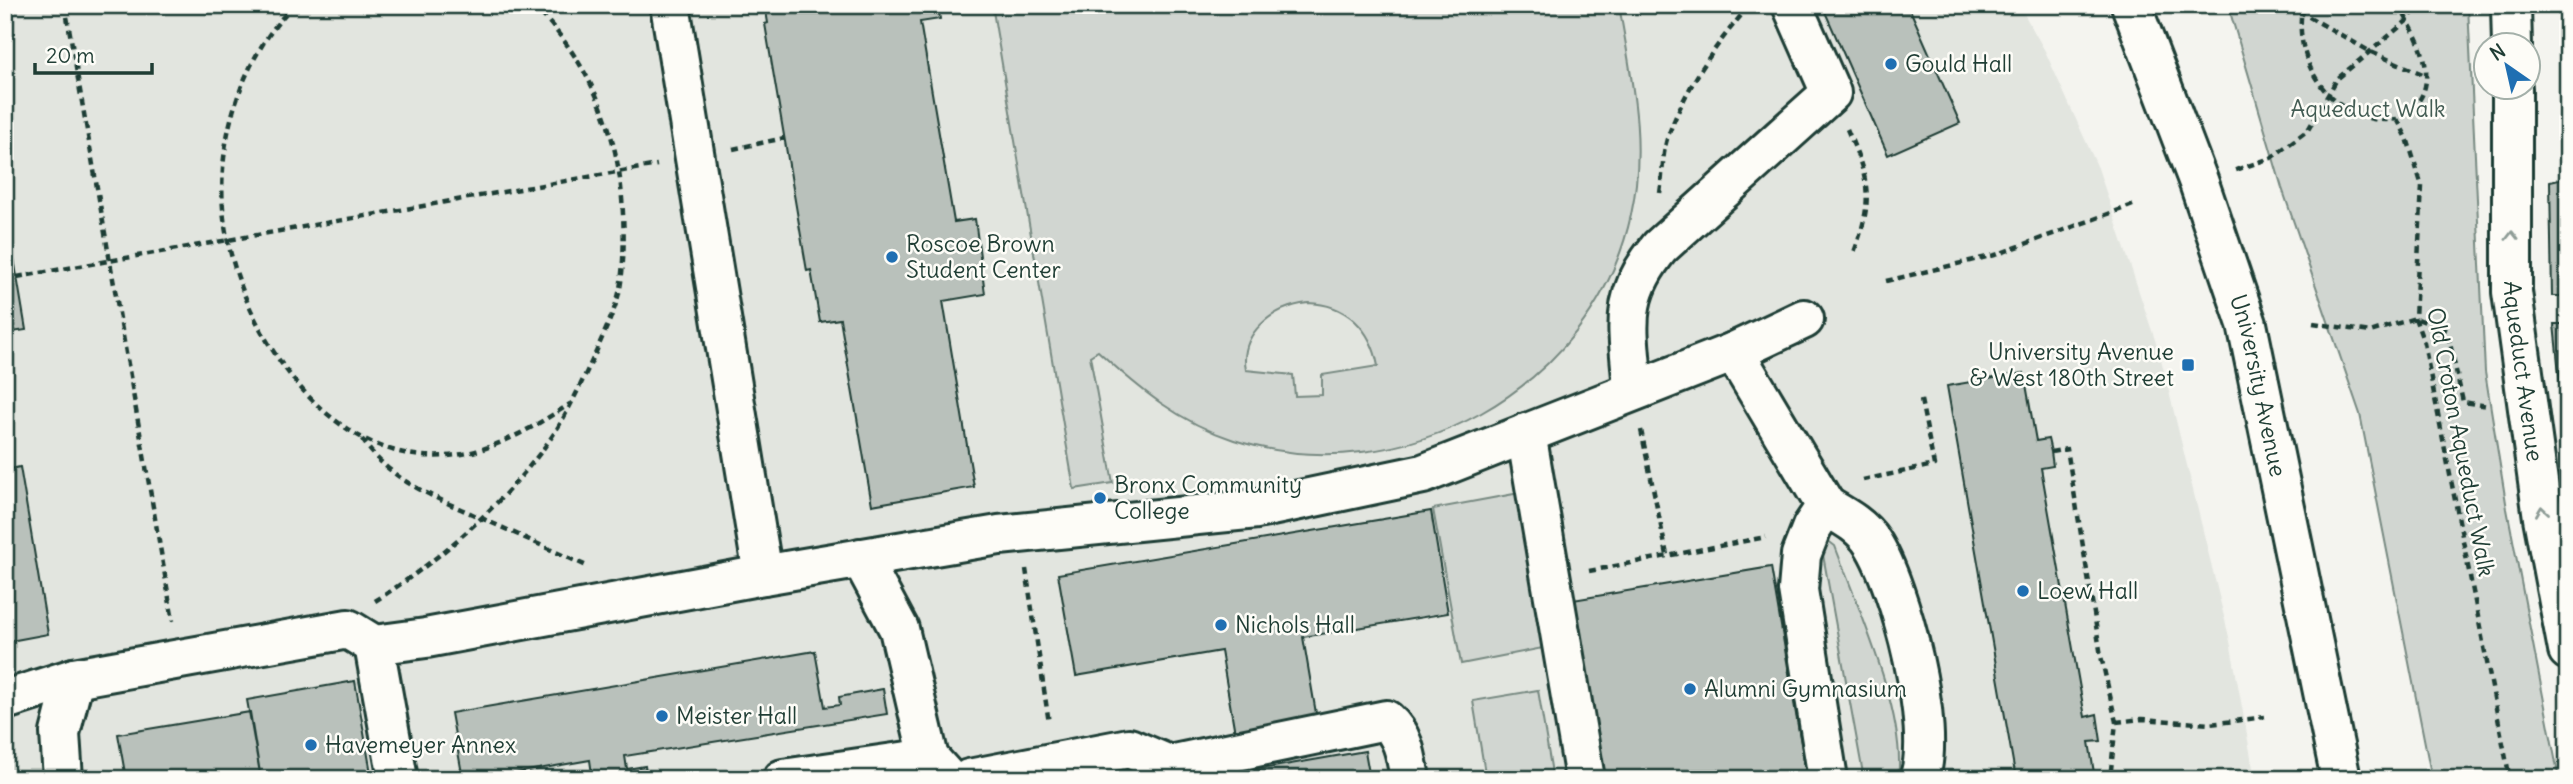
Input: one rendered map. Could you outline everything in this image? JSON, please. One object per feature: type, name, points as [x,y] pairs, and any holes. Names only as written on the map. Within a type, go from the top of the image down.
[{"type":"main road","points":[[670,5],[763,575]]},
{"type":"main road","points":[[1633,391],[1627,324],[1636,281],[1660,247],[1832,93],[1792,5]]},
{"type":"main road","name":"University Avenue","points":[[2130,5],[2199,183],[2248,324],[2341,779]]},
{"type":"main road","points":[[2511,5],[2512,32]]},
{"type":"main road","name":"Aqueduct Avenue","points":[[2512,102],[2512,292],[2543,518],[2568,650]]},
{"type":"main road","points":[[1599,296],[1618,309],[1627,324]]},
{"type":"main road","points":[[5,700],[74,678],[348,629],[374,645],[439,636],[763,575],[999,535],[1257,509],[1423,474],[1734,352],[1804,319]]},
{"type":"main road","points":[[1734,352],[1822,498],[1852,520],[1872,542],[1892,589],[1916,664],[1926,725],[1924,767],[1919,779]]},
{"type":"main road","points":[[1526,433],[1585,779]]},
{"type":"main road","points":[[1822,498],[1801,555],[1798,590],[1828,779]]},
{"type":"main road","points":[[783,779],[939,768],[899,629],[861,558]]},
{"type":"main road","points":[[374,645],[398,779]]},
{"type":"main road","points":[[63,779],[60,733],[74,678]]},
{"type":"main road","points":[[969,779],[1129,748],[1169,765],[1386,720],[1396,729],[1404,746],[1410,779]]},
{"type":"path","points":[[65,5],[174,628]]},
{"type":"path","points":[[294,5],[279,20],[259,50],[235,107],[223,176],[227,240],[258,326],[279,359],[303,391],[326,414],[362,439],[394,451],[425,456],[476,451],[530,429],[571,404]]},
{"type":"path","points":[[370,604],[411,579],[480,517],[546,445],[571,404],[611,318],[621,284],[623,229],[615,141],[584,71],[557,29],[533,5]]},
{"type":"path","points":[[1657,203],[1667,140],[1677,118],[1706,59],[1750,5]]},
{"type":"path","points":[[2288,5],[2371,52],[2425,75]]},
{"type":"path","points":[[2303,5],[2299,36],[2309,68],[2328,96],[2358,116],[2383,121],[2397,119],[2418,102],[2426,84],[2425,60],[2408,20],[2398,5]]},
{"type":"path","points":[[2199,183],[2271,158],[2308,130],[2337,79],[2408,20],[2418,5]]},
{"type":"path","points":[[1832,93],[1863,166],[1865,180],[1868,211],[1853,255]]},
{"type":"path","name":"Old Croton Aqueduct Walk","points":[[2397,119],[2407,138],[2422,186],[2415,318],[2424,343],[2510,779]]},
{"type":"path","points":[[722,152],[784,138]]},
{"type":"path","points":[[17,277],[668,163]]},
{"type":"path","points":[[1886,281],[1995,255],[2133,205]]},
{"type":"path","points":[[2314,323],[2370,332],[2415,318],[2447,330],[2463,402],[2482,407],[2527,404]]},
{"type":"path","points":[[1633,391],[1667,555]]},
{"type":"path","points":[[1822,498],[1934,465],[1921,400]]},
{"type":"path","points":[[362,439],[376,460],[411,485],[446,504],[596,569]]},
{"type":"path","points":[[2051,452],[2067,449],[2101,656],[2116,722],[2110,779]]},
{"type":"path","points":[[1550,579],[1767,537],[1801,555]]},
{"type":"path","points":[[1024,561],[1050,730]]},
{"type":"path","points":[[2116,722],[2142,719],[2210,724],[2265,717]]},
{"type":"shaded area","name":"Bronx Community College","points":[[5,5],[2019,5],[2045,51],[2098,168],[2160,355],[2230,641],[2255,779],[5,779]]},
{"type":"green space","points":[[992,5],[1619,5],[1636,110],[1638,162],[1631,215],[1610,277],[1577,331],[1533,377],[1481,413],[1423,438],[1362,452],[1298,453],[1234,440],[1195,424],[1145,391],[1098,351],[1090,356],[1113,483],[1074,489]],"holes":[[[1322,304],[1355,321],[1370,341],[1378,366],[1322,375],[1322,395],[1295,396],[1293,375],[1246,370],[1248,344],[1261,324],[1271,316],[1295,306]]]},
{"type":"green space","name":"Aqueduct Walk","points":[[2228,5],[2468,5],[2485,372],[2507,509],[2559,779],[2432,779],[2360,414],[2282,188]]},
{"type":"green space","points":[[1525,492],[1553,646],[1461,664],[1433,509]]},
{"type":"green space","points":[[1827,540],[1835,546],[1879,662],[1895,724],[1899,753],[1898,779],[1864,779],[1821,544]]},
{"type":"green space","points":[[1538,690],[1553,779],[1486,779],[1473,701]]},
{"type":"building","name":"Roscoe Brown Student Center","points":[[765,5],[938,5],[940,19],[920,22],[954,222],[975,219],[985,294],[943,301],[974,487],[872,505],[840,319],[820,322],[811,270],[807,271],[765,24],[768,23]]},
{"type":"building","name":"Gould Hall","points":[[1822,5],[1908,5],[1960,123],[1888,155]]},
{"type":"building","points":[[2568,177],[2568,296],[2552,296],[2550,181]]},
{"type":"building","points":[[5,229],[9,229],[26,330],[5,333]]},
{"type":"building","points":[[2554,324],[2568,324],[2568,423],[2564,423]]},
{"type":"building","name":"Loew Hall","points":[[2024,373],[2036,441],[2048,439],[2051,452],[2053,466],[2041,468],[2085,717],[2097,714],[2101,741],[2089,742],[2095,779],[2016,779],[1947,386]]},
{"type":"building","points":[[20,467],[48,634],[5,642],[5,470]]},
{"type":"building","name":"Nichols Hall","points":[[1431,511],[1448,613],[1303,637],[1318,725],[1236,739],[1221,651],[1076,676],[1058,574]]},
{"type":"building","name":"Alumni Gymnasium","points":[[1771,567],[1807,779],[1604,779],[1573,600]]},
{"type":"building","name":"Meister Hall","points":[[815,651],[825,707],[840,705],[839,697],[883,689],[887,714],[625,756],[627,769],[645,766],[647,779],[579,779],[592,774],[590,760],[482,779],[463,779],[451,713]]},
{"type":"building","name":"Havemeyer Annex","points":[[355,681],[372,779],[261,779],[247,700]]},
{"type":"building","points":[[250,712],[261,779],[126,779],[118,734]]},
{"type":"building","points":[[1365,751],[1370,779],[1207,779],[1210,778]]},
{"type":"place","name":"Gould Hall","points":[[1891,64]]},
{"type":"place","name":"Roscoe Brown Student Center","points":[[892,257]]},
{"type":"place","name":"University Avenue & West 180th Street","points":[[2188,365]]},
{"type":"place","name":"Bronx Community College","points":[[1100,498]]},
{"type":"place","name":"Loew Hall","points":[[2023,591]]},
{"type":"place","name":"Nichols Hall","points":[[1221,625]]},
{"type":"place","name":"Alumni Gymnasium","points":[[1690,689]]},
{"type":"place","name":"Meister Hall","points":[[662,716]]},
{"type":"place","name":"Havemeyer Annex","points":[[311,745]]}]
